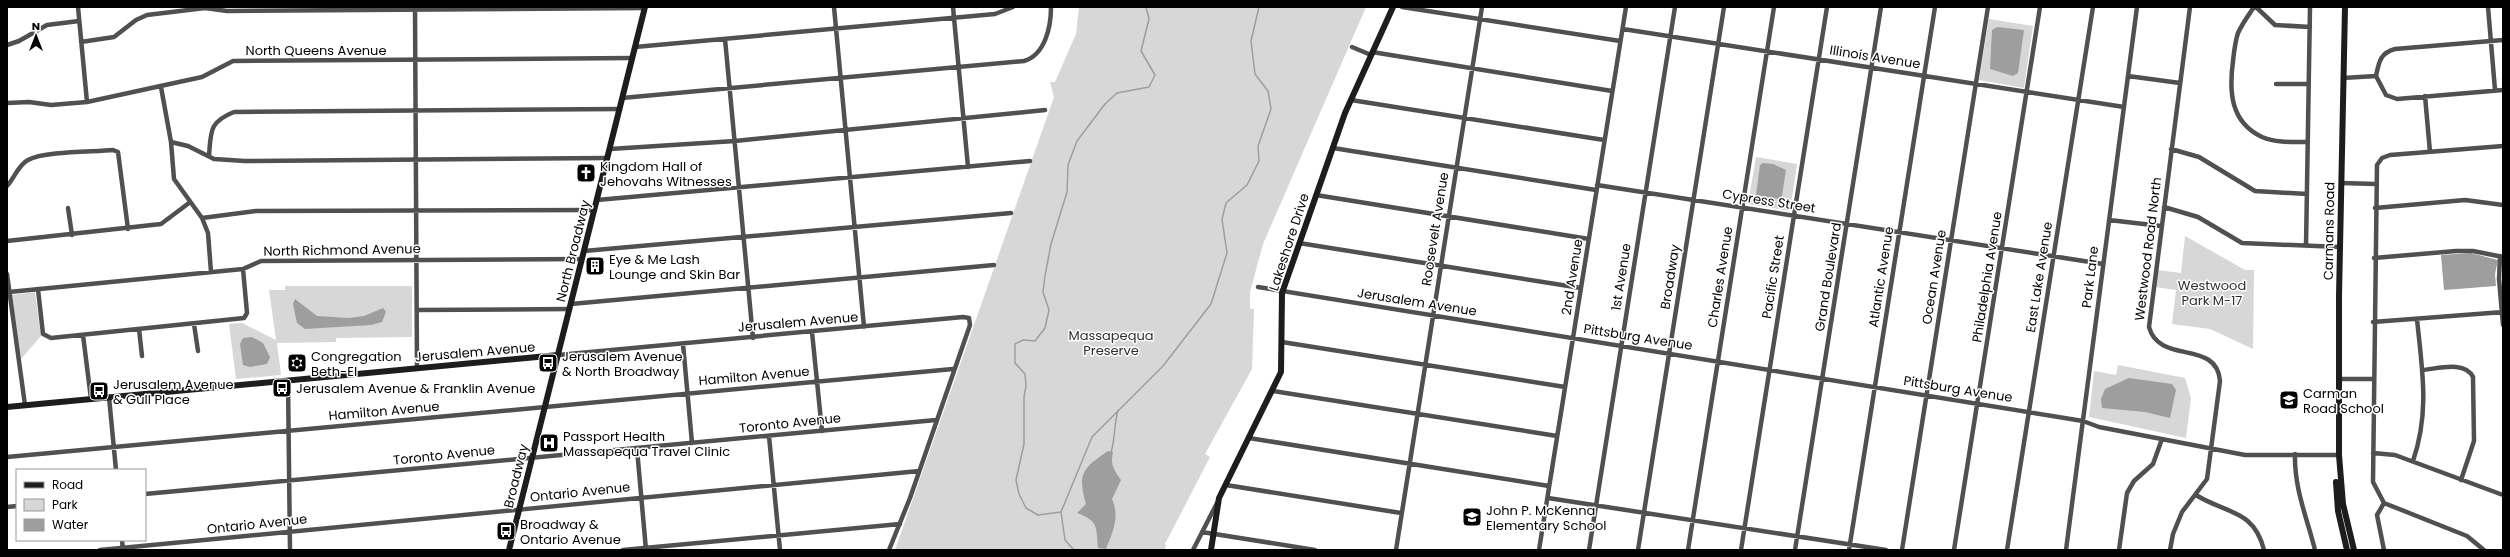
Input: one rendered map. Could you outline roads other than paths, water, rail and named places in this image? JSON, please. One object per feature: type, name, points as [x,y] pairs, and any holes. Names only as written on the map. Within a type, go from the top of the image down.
[{"type":"street","points":[[78,7],[87,102]]},
{"type":"street","points":[[834,7],[864,328]]},
{"type":"street","points":[[953,7],[968,167]]},
{"type":"street","points":[[635,47],[995,14],[1013,7]]},
{"type":"street","points":[[622,98],[1024,61],[1033,58],[1044,43],[1051,19],[1051,7]]},
{"type":"street","name":"Lakeshore Drive","points":[[1193,550],[1281,372],[1283,291],[1351,100],[1393,7]]},
{"type":"street","points":[[1402,7],[1620,41]]},
{"type":"street","name":"Roosevelt Avenue","points":[[1396,550],[1482,7]]},
{"type":"street","name":"2nd Avenue","points":[[1539,550],[1626,7]]},
{"type":"street","name":"1st Avenue","points":[[1589,550],[1675,7]]},
{"type":"street","name":"Broadway","points":[[1638,550],[1724,7]]},
{"type":"street","name":"Charles Avenue","points":[[1688,550],[1774,7]]},
{"type":"street","name":"Pacific Street","points":[[1741,550],[1827,7]]},
{"type":"street","name":"Grand Boulevard","points":[[1795,550],[1881,7]]},
{"type":"street","name":"Atlantic Avenue","points":[[1849,550],[1935,7]]},
{"type":"street","name":"Ocean Avenue","points":[[1902,550],[1988,7]]},
{"type":"street","name":"Philadelphia Avenue","points":[[1954,550],[2040,7]]},
{"type":"street","name":"East Lake Avenue","points":[[2007,550],[2093,7]]},
{"type":"street","name":"Park Lane","points":[[2066,550],[2137,7]]},
{"type":"street","name":"Westwood Road North","points":[[2170,550],[2178,520],[2207,480],[2220,381],[2217,368],[2204,356],[2163,347],[2153,338],[2149,327],[2190,7]]},
{"type":"street","points":[[2308,142],[2275,141],[2262,137],[2246,126],[2234,107],[2230,86],[2235,43],[2242,26],[2255,7],[2275,25],[2310,27]]},
{"type":"street","points":[[2306,246],[2310,7]]},
{"type":"street","name":"Carmans Road","points":[[2345,7],[2341,183],[2338,455],[2343,504],[2354,550]]},
{"type":"street","points":[[2488,7],[2495,90]]},
{"type":"street","points":[[81,42],[114,37],[136,20],[147,15],[205,8],[227,11],[645,8]]},
{"type":"street","name":"North Broadway","points":[[546,407],[645,8]]},
{"type":"street","points":[[415,9],[417,368]]},
{"type":"street","points":[[7,45],[19,41],[47,25],[79,21]]},
{"type":"street","name":"Illinois Avenue","points":[[1623,29],[2124,107]]},
{"type":"street","points":[[725,39],[753,338]]},
{"type":"street","points":[[2503,40],[2395,49],[2384,53],[2380,58],[2376,76],[2382,90],[2391,98],[2503,90]]},
{"type":"street","points":[[1352,47],[1372,54],[1612,91]]},
{"type":"street","name":"North Queens Avenue","points":[[7,103],[29,102],[51,106],[87,102],[161,88],[202,77],[233,61],[632,58]]},
{"type":"street","points":[[2128,76],[2180,83]]},
{"type":"street","points":[[2343,78],[2376,76]]},
{"type":"street","points":[[2276,84],[2309,84]]},
{"type":"street","points":[[161,88],[171,142],[174,179],[189,203],[202,218],[208,233],[211,272]]},
{"type":"street","points":[[2425,96],[2430,152]]},
{"type":"street","points":[[1351,100],[1604,140]]},
{"type":"street","points":[[209,156],[211,129],[216,121],[234,112],[620,109]]},
{"type":"street","points":[[610,150],[735,141],[963,117],[1046,110]]},
{"type":"street","points":[[171,142],[188,146],[214,159],[245,161],[607,158]]},
{"type":"street","points":[[2484,550],[2477,542],[2467,536],[2384,503],[2373,482],[2373,322],[2376,184],[2377,165],[2382,158],[2430,152],[2503,146]]},
{"type":"street","name":"Cypress Street","points":[[1333,148],[1597,187],[1646,192],[2103,264]]},
{"type":"street","points":[[2171,149],[2199,157],[2255,191],[2307,194]]},
{"type":"street","points":[[7,186],[15,178],[20,168],[33,158],[66,153],[113,150],[118,152],[128,229]]},
{"type":"street","points":[[597,200],[1030,161]]},
{"type":"street","points":[[2341,183],[2376,184]]},
{"type":"street","points":[[1316,196],[1589,239]]},
{"type":"street","points":[[2375,208],[2465,200],[2503,205]]},
{"type":"street","points":[[7,241],[128,229],[161,224],[189,203]]},
{"type":"street","points":[[2164,207],[2198,217],[2242,243],[2340,247]]},
{"type":"street","points":[[68,208],[72,235]]},
{"type":"street","points":[[202,218],[256,211],[595,210]]},
{"type":"street","points":[[584,251],[744,238],[1011,213]]},
{"type":"street","points":[[2109,220],[2161,226]]},
{"type":"street","points":[[1299,244],[1581,288]]},
{"type":"street","points":[[2374,258],[2456,251],[2473,251],[2502,257],[2499,279],[2503,325]]},
{"type":"street","name":"North Richmond Avenue","points":[[9,292],[211,272],[243,268],[262,261],[582,259]]},
{"type":"street","points":[[417,310],[571,306],[994,265]]},
{"type":"street","points":[[38,289],[43,334],[45,337],[83,335],[194,324],[240,319],[246,316],[243,268]]},
{"type":"street","points":[[7,274],[25,405]]},
{"type":"street","name":"Jerusalem Avenue","points":[[1258,287],[1573,338]]},
{"type":"street","points":[[2373,322],[2502,312]]},
{"type":"street","name":"Jerusalem Avenue","points":[[7,407],[558,355],[864,328],[963,317],[968,318],[970,325],[953,369]]},
{"type":"street","points":[[2413,461],[2424,419],[2422,370],[2417,319]]},
{"type":"street","points":[[194,324],[198,351]]},
{"type":"street","points":[[138,329],[142,356]]},
{"type":"street","points":[[812,332],[822,431]]},
{"type":"street","points":[[83,335],[91,399]]},
{"type":"street","name":"Pittsburg Avenue","points":[[1573,338],[2083,421],[2099,427],[2211,450],[2245,455],[2338,455]]},
{"type":"street","points":[[1282,342],[1565,387]]},
{"type":"street","points":[[682,344],[692,444]]},
{"type":"street","points":[[2422,370],[2461,367],[2469,370],[2473,377],[2474,441],[2461,480]]},
{"type":"street","points":[[890,550],[919,471],[953,369]]},
{"type":"street","name":"Hamilton Avenue","points":[[7,457],[953,369]]},
{"type":"street","points":[[2339,379],[2373,379]]},
{"type":"street","points":[[288,381],[290,550]]},
{"type":"street","points":[[1272,391],[1558,436]]},
{"type":"street","points":[[109,397],[116,469]]},
{"type":"street","name":"Broadway","points":[[509,550],[546,407]]},
{"type":"street","name":"Toronto Avenue","points":[[146,494],[936,420]]},
{"type":"street","points":[[769,436],[780,550]]},
{"type":"street","points":[[1249,438],[1550,486]]},
{"type":"street","points":[[2119,550],[2127,493],[2134,481],[2153,464],[2162,439]]},
{"type":"street","points":[[637,449],[646,549]]},
{"type":"street","points":[[2373,453],[2389,454],[2413,461],[2503,496]]},
{"type":"street","points":[[2294,454],[2297,490],[2306,510],[2315,550]]},
{"type":"street","name":"Carmans Road","points":[[2338,455],[2336,467],[2338,511],[2347,550]]},
{"type":"street","name":"Ontario Avenue","points":[[100,550],[123,549],[919,471]]},
{"type":"street","points":[[1226,485],[1401,513]]},
{"type":"street","points":[[2196,495],[2213,506],[2243,516],[2257,530],[2264,550]]},
{"type":"street","points":[[1211,550],[1219,498]]},
{"type":"street","points":[[1548,498],[1596,504],[1886,550]]},
{"type":"street","points":[[2384,503],[2377,515],[2384,550]]},
{"type":"street","points":[[623,550],[900,524]]},
{"type":"street","points":[[1202,532],[1315,550]]},
{"type":"water","points":[[1997,27],[2024,30],[2018,73],[2013,76],[1990,69],[1992,30]]},
{"type":"water","points":[[1763,163],[1773,164],[1786,170],[1782,196],[1779,199],[1756,195],[1760,165]]},
{"type":"water","points":[[2471,253],[2498,260],[2495,274],[2496,286],[2444,290],[2441,255]]},
{"type":"water","points":[[295,299],[317,316],[349,318],[364,316],[383,308],[386,312],[382,322],[371,325],[305,329],[297,323],[293,304]]},
{"type":"water","points":[[252,337],[263,343],[270,357],[267,364],[250,367],[243,365],[240,344],[243,338]]},
{"type":"water","points":[[2129,378],[2172,384],[2176,390],[2170,418],[2145,412],[2102,408],[2101,399],[2105,389]]},
{"type":"water","points":[[1108,451],[1113,452],[1113,467],[1121,480],[1112,499],[1115,512],[1115,524],[1106,549],[1098,548],[1096,530],[1093,522],[1077,513],[1086,504],[1082,485],[1084,472],[1093,462]]},
{"type":"waterway","points":[[1061,512],[1038,515],[1026,508],[1019,494],[1016,480],[1024,444],[1024,397],[1026,386],[1025,374],[1015,363],[1015,344],[1023,340],[1035,341],[1045,328],[1049,310],[1043,292],[1045,276],[1051,244],[1067,192],[1068,165],[1077,141],[1105,104],[1117,93],[1149,87],[1155,75],[1141,51],[1149,19],[1146,7]]},
{"type":"waterway","points":[[1074,550],[1065,540],[1061,512],[1092,437],[1163,366],[1211,304],[1227,253],[1222,219],[1226,203],[1247,185],[1259,161],[1258,146],[1271,109],[1268,91],[1255,74],[1251,41],[1259,7]]},
{"type":"waterway","points":[[1111,453],[1118,410]]},
{"type":"place","name":"Kingdom Hall of Jehovahs Witnesses","points":[[586,173]]},
{"type":"place","name":"Eye & Me Lash Lounge and Skin Bar","points":[[595,266]]},
{"type":"place","name":"Congregation Beth-El","points":[[297,363]]},
{"type":"place","name":"Jerusalem Avenue & North Broadway","points":[[548,363]]},
{"type":"place","name":"Jerusalem Avenue & Franklin Avenue","points":[[282,388]]},
{"type":"place","name":"Jerusalem Avenue & Gull Place","points":[[99,391]]},
{"type":"place","name":"Carman Road School","points":[[2289,400]]},
{"type":"place","name":"Passport Health Massapequa Travel Clinic","points":[[549,443]]},
{"type":"place","name":"John P. McKenna Elementary School","points":[[1472,517]]},
{"type":"place","name":"Broadway & Ontario Avenue","points":[[506,531]]},
{"type":"park label","name":"Westwood Park M-17","points":[[2212,292]]},
{"type":"park label","name":"Massapequa Preserve","points":[[1111,342]]}]
